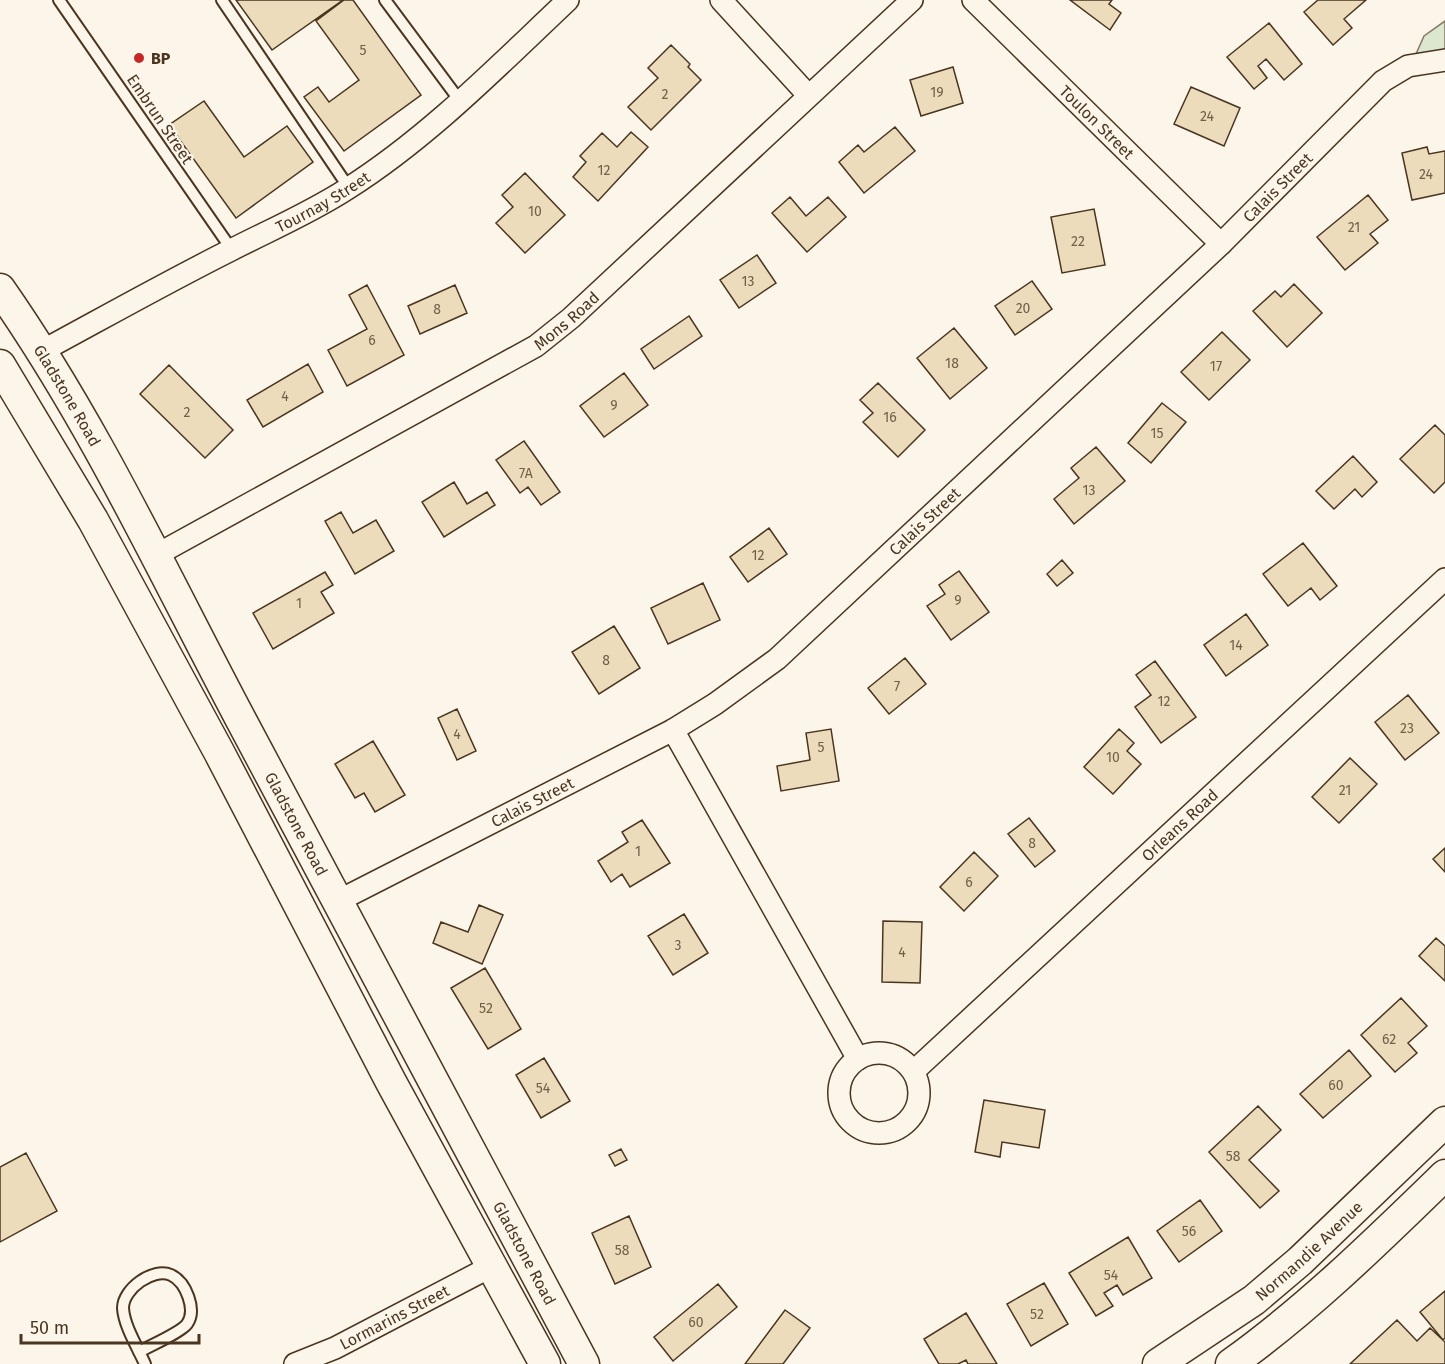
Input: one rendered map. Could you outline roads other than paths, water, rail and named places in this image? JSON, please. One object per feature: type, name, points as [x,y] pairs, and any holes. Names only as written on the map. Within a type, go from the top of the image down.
[{"type":"street","name":"Tournay Street","points":[[42,351],[232,250],[301,217],[349,188],[405,148],[460,101],[568,0]]},
{"type":"street","points":[[721,0],[808,94]]},
{"type":"street","name":"Mons Road","points":[[158,554],[536,346],[571,318],[808,94],[912,0]]},
{"type":"street","name":"Toulon Street","points":[[973,0],[1221,244]]},
{"type":"street","name":"Calais Street","points":[[338,901],[673,730],[715,704],[777,659],[1221,244],[1383,81],[1408,66],[1443,57]]},
{"type":"street","name":"Gladstone Road","points":[[6,308],[42,351],[142,524],[338,901],[584,1364]]},
{"type":"street","points":[[0,365],[106,544],[545,1364]]},
{"type":"street","points":[[21,400],[59,379]]},
{"type":"street","points":[[106,544],[142,524]]},
{"type":"street","name":"Orleans Road","points":[[914,1071],[1445,579]]},
{"type":"street","points":[[137,602],[171,581]]},
{"type":"street","points":[[673,730],[858,1059]]},
{"type":"street","points":[[291,890],[301,882],[323,872]]},
{"type":"street","points":[[320,946],[338,943],[353,929]]},
{"type":"street","points":[[869,1054],[888,1054],[905,1062],[914,1071],[920,1094],[913,1116],[894,1131],[871,1132],[850,1121],[840,1100],[842,1077],[858,1059],[869,1054]]},
{"type":"street","name":"Normandie Avenue","points":[[1158,1364],[1254,1300],[1300,1262],[1445,1122]]},
{"type":"street","points":[[1231,1364],[1270,1336],[1340,1276],[1445,1175]]},
{"type":"street","points":[[476,1238],[498,1225],[508,1223]]},
{"type":"street","points":[[498,1278],[518,1288],[536,1274]]},
{"type":"street","name":"Lormarins Street","points":[[295,1364],[498,1278]]},
{"type":"lane","points":[[222,0],[349,188]]},
{"type":"lane","points":[[385,0],[460,101]]},
{"type":"lane","name":"Embrun Street","points":[[64,2],[232,250]]},
{"type":"lane","points":[[139,1352],[186,1326],[190,1318],[191,1306],[184,1288],[172,1275],[161,1274],[146,1279],[131,1289],[125,1298],[124,1315],[139,1352],[145,1364]]},
{"type":"place","name":"BP","points":[[139,58]]}]
